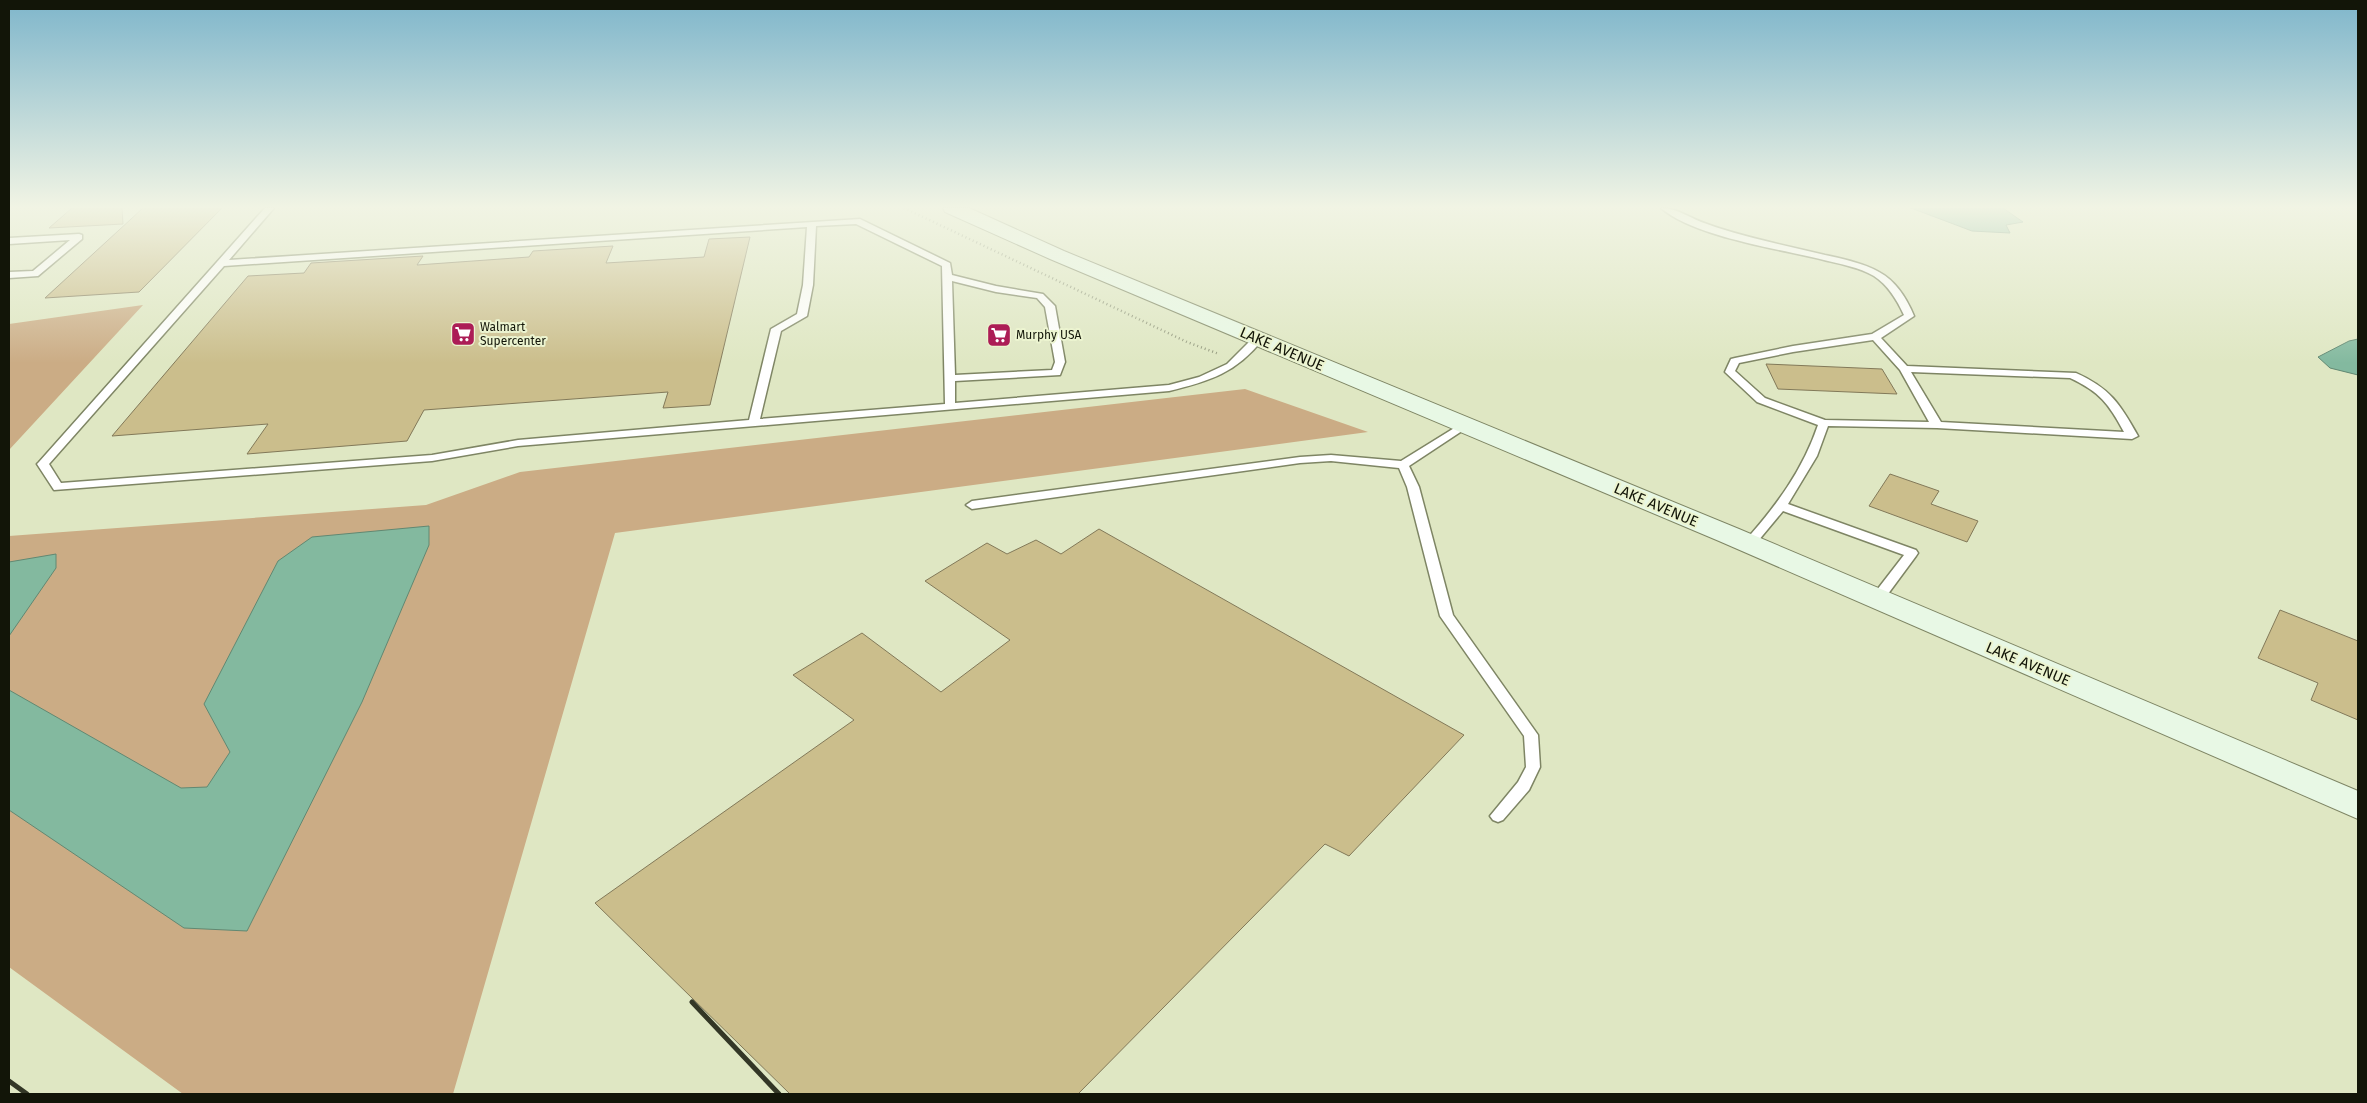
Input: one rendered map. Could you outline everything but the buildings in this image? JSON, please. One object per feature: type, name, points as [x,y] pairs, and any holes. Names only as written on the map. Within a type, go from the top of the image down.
[{"type":"street","name":"LAKE AVENUE","points":[[1072,259],[1748,544],[2358,806]]},
{"type":"lane","points":[[9,275],[35,274],[52,259]]},
{"type":"lane","points":[[225,259],[43,464],[58,487],[432,458],[518,443],[1169,388],[1203,379],[1231,366],[1258,339]]},
{"type":"lane","points":[[222,263],[275,259]]},
{"type":"lane","points":[[754,423],[776,329],[802,316],[808,285],[810,259]]},
{"type":"lane","points":[[936,259],[947,265],[950,406]]},
{"type":"lane","points":[[1833,259],[1878,274],[1902,299],[1909,316],[1875,336],[1793,349],[1736,361],[1730,372],[1761,400],[1824,422],[2132,436],[2112,398],[2094,384],[2072,375],[1904,369]]},
{"type":"lane","points":[[948,277],[996,289],[1040,296],[1050,306],[1060,362],[1056,373],[950,378]]},
{"type":"lane","points":[[1875,336],[1904,369],[1937,426]]},
{"type":"lane","points":[[1748,544],[1782,506],[1817,448],[1824,422]]},
{"type":"lane","points":[[972,505],[1300,460],[1331,458],[1403,465],[1464,425]]},
{"type":"lane","points":[[1403,465],[1413,487],[1447,616],[1531,735],[1533,767],[1524,786],[1498,816]]},
{"type":"lane","points":[[1782,506],[1912,553],[1877,599]]},
{"type":"path","points":[[1013,259],[1187,342],[1236,361]]},
{"type":"shaded area","points":[[143,305],[9,450],[9,324]]},
{"type":"shaded area","points":[[2358,339],[2358,375],[2330,368],[2318,357],[2349,341]]},
{"type":"shaded area","points":[[1245,389],[1368,432],[615,533],[453,1094],[183,1094],[9,967],[9,536],[426,505],[520,472]]},
{"type":"shaded area","points":[[429,526],[429,545],[362,702],[247,931],[184,928],[9,810],[9,690],[181,788],[207,787],[230,752],[204,704],[278,561],[312,537]]},
{"type":"shaded area","points":[[56,554],[56,568],[9,636],[9,562]]},
{"type":"railway","points":[[692,1002],[779,1094]]},
{"type":"railway","points":[[9,1081],[27,1094]]},
{"type":"place","name":"Walmart Supercenter","points":[[463,334]]},
{"type":"place","name":"Murphy USA","points":[[999,335]]}]
